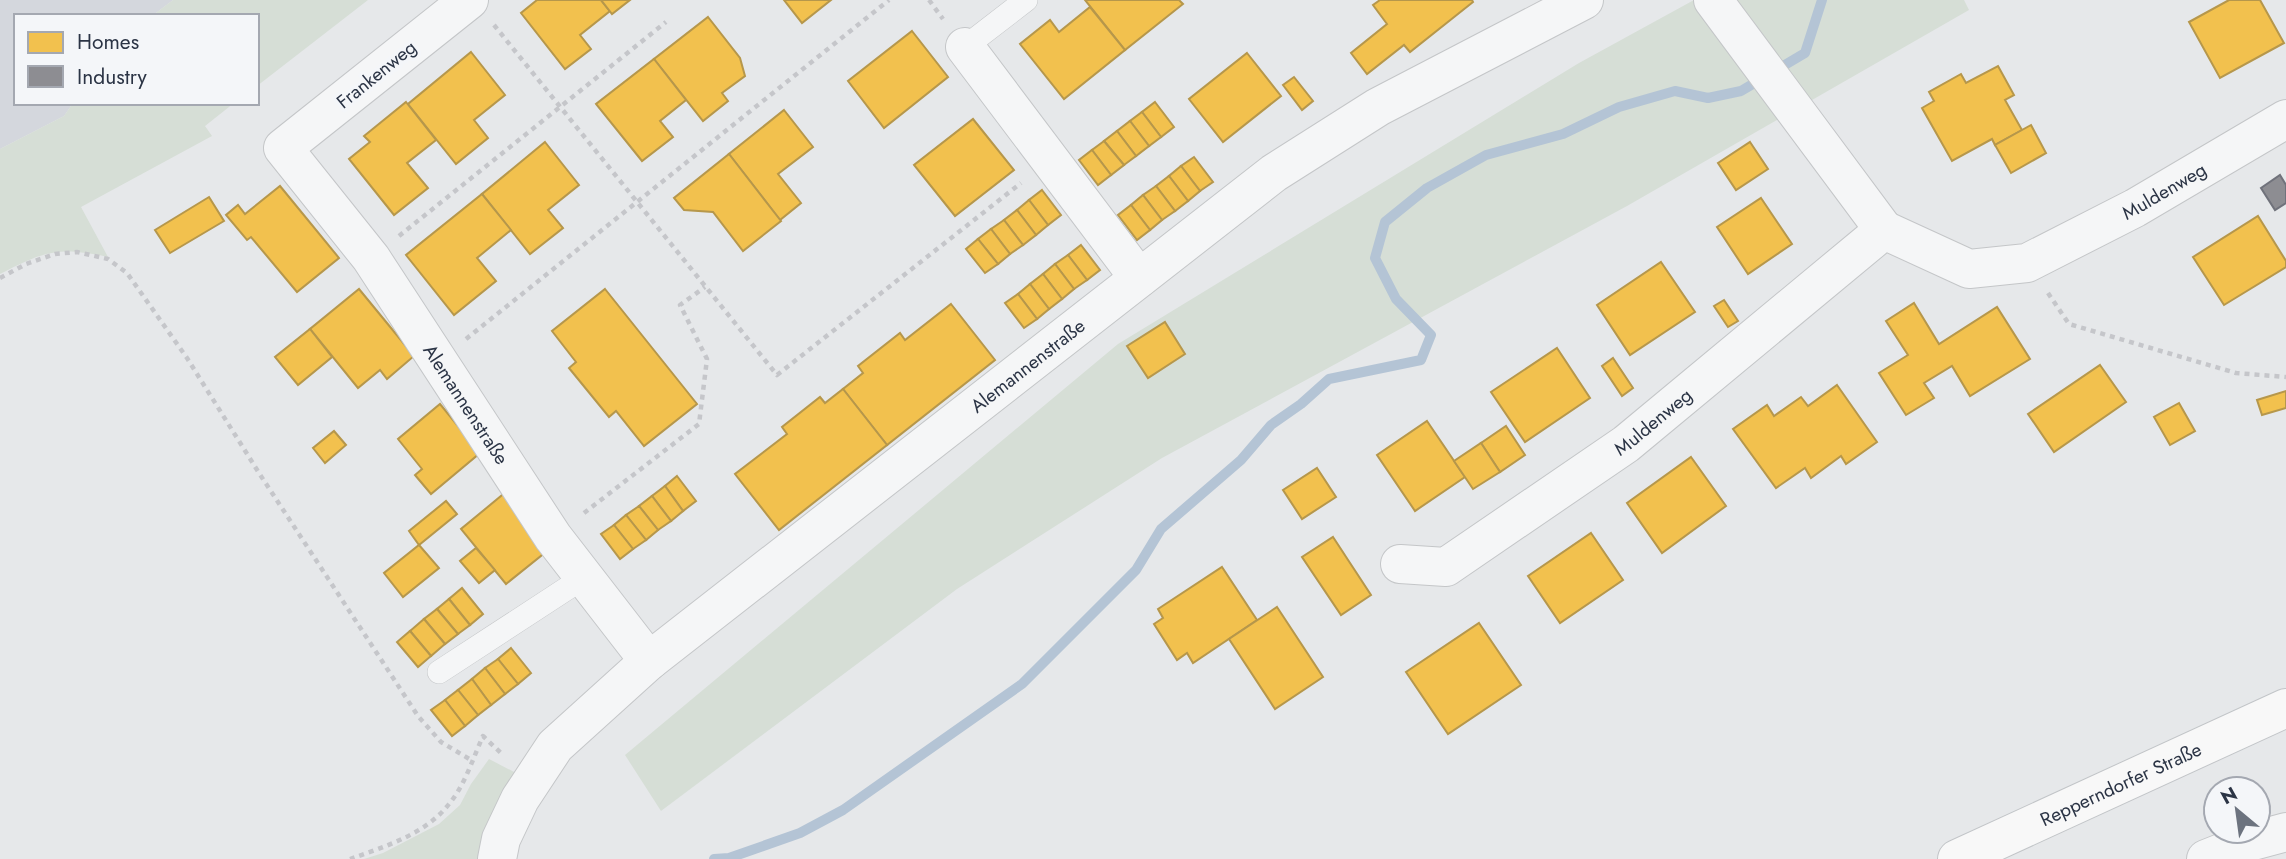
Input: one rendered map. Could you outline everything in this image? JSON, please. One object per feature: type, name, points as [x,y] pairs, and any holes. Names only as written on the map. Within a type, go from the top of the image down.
[{"type":"main road","name":"Repperndorfer Straße","points":[[1957,859],[2286,708]]},
{"type":"street","name":"Alemannenstraße","points":[[497,859],[501,839],[520,799],[555,746],[649,661],[1274,173],[1378,107],[1584,0]]},
{"type":"street","name":"Muldenweg","points":[[1713,0],[1884,230],[1969,269],[2027,264],[2135,208],[2286,119]]},
{"type":"street","name":"Frankenweg","points":[[284,148],[480,11]]},
{"type":"street","points":[[965,47],[1139,278]]},
{"type":"street","name":"Alemannenstraße","points":[[284,148],[371,258],[553,537],[649,661]]},
{"type":"street","name":"Muldenweg","points":[[1400,565],[1446,567],[1626,444],[1884,230]]},
{"type":"street","points":[[2206,859],[2249,842],[2286,832]]},
{"type":"lane","points":[[965,47],[1026,0]]},
{"type":"lane","points":[[439,672],[583,578]]},
{"type":"path","points":[[439,360],[889,0]]},
{"type":"path","points":[[480,11],[638,201],[777,375],[1050,160]]},
{"type":"path","points":[[371,258],[666,22]]},
{"type":"path","points":[[0,278],[26,264],[55,254],[77,252],[108,259],[127,273],[187,358],[418,716],[442,742],[471,761]]},
{"type":"path","points":[[2027,264],[2069,324],[2236,373],[2286,376]]},
{"type":"path","points":[[553,537],[699,424],[707,359],[680,305],[705,288]]},
{"type":"path","points":[[350,859],[381,848],[435,819],[450,803],[483,736],[513,764],[541,742],[555,746]]},
{"type":"shaded area","points":[[0,0],[173,0],[155,14],[14,14],[14,105],[72,105],[64,116],[0,149]]},
{"type":"shaded area","points":[[173,0],[368,0],[259,84],[259,14],[155,14]]},
{"type":"shaded area","points":[[1694,0],[1964,0],[1969,10],[1627,206],[1162,458],[957,589],[661,811],[625,755],[1118,344],[1579,63]]},
{"type":"shaded area","points":[[72,105],[231,105],[205,126],[212,136],[81,207],[108,257],[64,251],[29,260],[0,274],[0,149],[64,116]]},
{"type":"shaded area","points":[[489,759],[516,773],[486,859],[364,859],[383,853],[439,824],[460,805]]},
{"type":"building: Homes","points":[[537,0],[601,0],[610,11],[580,35],[591,49],[565,69],[521,13]]},
{"type":"building: Homes","points":[[601,0],[630,0],[612,14]]},
{"type":"building: Homes","points":[[784,0],[831,0],[802,23]]},
{"type":"building: Homes","points":[[1085,0],[1179,0],[1183,4],[1125,50]]},
{"type":"building: Homes","points":[[1380,0],[1473,2],[1410,52],[1404,45],[1367,74],[1351,53],[1387,24],[1373,5]]},
{"type":"building: Homes","points":[[2229,0],[2260,0],[2284,43],[2220,78],[2189,22]]},
{"type":"building: Homes","points":[[1090,7],[1125,50],[1064,99],[1020,44],[1050,20],[1059,32]]},
{"type":"building: Homes","points":[[708,17],[740,58],[745,76],[722,93],[728,101],[703,121],[654,59]]},
{"type":"building: Homes","points":[[912,31],[948,77],[884,128],[848,81]]},
{"type":"building: Homes","points":[[471,52],[505,95],[474,120],[488,138],[456,164],[408,104]]},
{"type":"building: Homes","points":[[1247,53],[1281,96],[1223,142],[1189,99]]},
{"type":"building: Homes","points":[[654,59],[686,100],[660,121],[673,137],[642,161],[596,104]]},
{"type":"building: Homes","points":[[1998,66],[2014,95],[2005,100],[2022,130],[1995,145],[1992,139],[1952,161],[1922,108],[1934,101],[1929,92],[1961,74],[1966,83]]},
{"type":"building: Homes","points":[[1294,77],[1313,101],[1302,110],[1283,85]]},
{"type":"building: Homes","points":[[406,102],[436,140],[407,163],[428,188],[394,215],[349,159],[370,142],[364,136]]},
{"type":"building: Homes","points":[[1155,102],[1174,127],[1161,137],[1142,112]]},
{"type":"building: Homes","points":[[784,110],[813,147],[778,174],[801,203],[780,220],[729,154]]},
{"type":"building: Homes","points":[[1142,112],[1161,137],[1149,146],[1130,121]]},
{"type":"building: Homes","points":[[973,119],[1014,170],[955,216],[914,165]]},
{"type":"building: Homes","points":[[1130,121],[1149,146],[1136,156],[1117,131]]},
{"type":"building: Homes","points":[[2031,125],[2046,153],[2011,173],[1995,145]]},
{"type":"building: Homes","points":[[1117,131],[1136,156],[1124,165],[1104,141]]},
{"type":"building: Homes","points":[[1104,141],[1124,165],[1111,175],[1092,150]]},
{"type":"building: Homes","points":[[545,142],[579,185],[548,210],[563,228],[530,254],[482,194]]},
{"type":"building: Homes","points":[[1750,142],[1768,169],[1736,190],[1718,163]]},
{"type":"building: Homes","points":[[1092,150],[1111,175],[1098,185],[1079,160]]},
{"type":"building: Homes","points":[[729,154],[781,221],[743,251],[713,212],[684,210],[674,198]]},
{"type":"building: Homes","points":[[1194,157],[1213,182],[1200,191],[1181,166]]},
{"type":"building: Homes","points":[[1181,166],[1200,191],[1188,201],[1169,176]]},
{"type":"building: Homes","points":[[1169,176],[1188,201],[1175,211],[1156,186]]},
{"type":"building: Homes","points":[[280,186],[339,258],[297,292],[251,237],[247,240],[226,215],[238,205],[245,214]]},
{"type":"building: Homes","points":[[1156,186],[1175,211],[1162,220],[1143,195]]},
{"type":"building: Homes","points":[[1042,190],[1061,215],[1048,225],[1029,200]]},
{"type":"building: Homes","points":[[482,194],[511,230],[477,258],[496,281],[454,315],[406,255]]},
{"type":"building: Homes","points":[[1143,195],[1162,220],[1150,230],[1131,205]]},
{"type":"building: Homes","points":[[209,197],[224,221],[170,253],[155,230]]},
{"type":"building: Homes","points":[[1761,198],[1792,244],[1748,274],[1717,227]]},
{"type":"building: Homes","points":[[1029,200],[1048,225],[1036,235],[1017,210]]},
{"type":"building: Homes","points":[[1131,205],[1150,230],[1137,240],[1118,215]]},
{"type":"building: Homes","points":[[1017,210],[1036,235],[1023,245],[1004,220]]},
{"type":"building: Homes","points":[[2258,216],[2286,261],[2286,267],[2224,305],[2193,257]]},
{"type":"building: Homes","points":[[1004,220],[1023,245],[1010,254],[991,229]]},
{"type":"building: Homes","points":[[991,229],[1010,254],[998,264],[978,239]]},
{"type":"building: Homes","points":[[978,239],[998,264],[985,273],[966,249]]},
{"type":"building: Homes","points":[[1081,245],[1100,270],[1087,280],[1068,255]]},
{"type":"building: Homes","points":[[1068,255],[1087,280],[1074,289],[1055,264]]},
{"type":"building: Homes","points":[[1661,262],[1695,312],[1630,355],[1597,305]]},
{"type":"building: Homes","points":[[1055,264],[1074,289],[1062,299],[1043,274]]},
{"type":"building: Homes","points":[[1043,274],[1062,299],[1049,309],[1030,284]]},
{"type":"building: Homes","points":[[1030,284],[1049,309],[1037,319],[1018,294]]},
{"type":"building: Homes","points":[[359,289],[414,356],[387,379],[380,370],[358,388],[310,329]]},
{"type":"building: Homes","points":[[605,289],[697,404],[644,446],[616,411],[609,417],[569,368],[576,362],[552,331]]},
{"type":"building: Homes","points":[[1018,294],[1037,319],[1024,328],[1005,303]]},
{"type":"building: Homes","points":[[1724,300],[1738,321],[1728,327],[1714,306]]},
{"type":"building: Homes","points":[[1914,303],[1939,344],[1997,307],[2030,359],[1970,396],[1952,366],[1924,383],[1934,398],[1906,415],[1879,373],[1908,355],[1886,321]]},
{"type":"building: Homes","points":[[951,304],[995,360],[887,445],[843,389],[863,373],[858,366],[900,333],[905,340]]},
{"type":"building: Homes","points":[[1165,322],[1185,354],[1148,378],[1127,346]]},
{"type":"building: Homes","points":[[310,329],[332,357],[298,385],[275,357]]},
{"type":"building: Homes","points":[[1557,348],[1590,398],[1525,442],[1491,392]]},
{"type":"building: Homes","points":[[1613,358],[1633,388],[1622,396],[1602,366]]},
{"type":"building: Homes","points":[[2100,365],[2126,402],[2054,452],[2028,414]]},
{"type":"building: Homes","points":[[1837,385],[1877,442],[1846,464],[1841,456],[1811,478],[1805,468],[1776,488],[1733,429],[1767,405],[1774,416],[1801,397],[1808,406]]},
{"type":"building: Homes","points":[[843,389],[887,445],[779,530],[735,474],[787,434],[782,427],[820,397],[825,403]]},
{"type":"building: Homes","points":[[2286,391],[2286,408],[2262,415],[2257,400]]},
{"type":"building: Homes","points":[[2179,403],[2195,431],[2170,445],[2154,417]]},
{"type":"building: Homes","points":[[440,404],[480,453],[431,494],[415,475],[422,469],[398,439]]},
{"type":"building: Homes","points":[[1427,421],[1465,477],[1415,511],[1377,455]]},
{"type":"building: Homes","points":[[1506,426],[1525,455],[1500,472],[1481,443]]},
{"type":"building: Homes","points":[[334,431],[346,445],[325,463],[313,448]]},
{"type":"building: Homes","points":[[1481,443],[1500,472],[1473,489],[1454,461]]},
{"type":"building: Homes","points":[[1691,457],[1726,506],[1662,553],[1627,503]]},
{"type":"building: Homes","points":[[1317,468],[1336,497],[1302,519],[1283,490]]},
{"type":"building: Homes","points":[[677,476],[696,501],[683,511],[665,486]]},
{"type":"building: Homes","points":[[665,486],[683,511],[671,521],[652,496]]},
{"type":"building: Homes","points":[[507,491],[552,547],[506,584],[461,529]]},
{"type":"building: Homes","points":[[652,496],[671,521],[658,530],[639,506]]},
{"type":"building: Homes","points":[[446,501],[457,514],[419,545],[409,531]]},
{"type":"building: Homes","points":[[639,506],[658,530],[646,540],[626,515]]},
{"type":"building: Homes","points":[[626,515],[646,540],[633,549],[614,525]]},
{"type":"building: Homes","points":[[614,525],[633,549],[620,559],[601,534]]},
{"type":"building: Homes","points":[[1591,533],[1623,580],[1560,623],[1528,576]]},
{"type":"building: Homes","points":[[1333,537],[1371,595],[1341,615],[1302,557]]},
{"type":"building: Homes","points":[[419,545],[439,568],[403,597],[384,573]]},
{"type":"building: Homes","points":[[476,548],[495,570],[479,583],[460,561]]},
{"type":"building: Homes","points":[[1222,567],[1257,620],[1193,663],[1187,653],[1177,660],[1154,624],[1163,618],[1158,609]]},
{"type":"building: Homes","points":[[462,588],[483,614],[470,625],[449,599]]},
{"type":"building: Homes","points":[[449,599],[470,625],[458,634],[437,609]]},
{"type":"building: Homes","points":[[1277,607],[1323,677],[1275,709],[1229,639]]},
{"type":"building: Homes","points":[[437,609],[458,634],[445,644],[424,619]]},
{"type":"building: Homes","points":[[424,619],[445,644],[431,656],[410,631]]},
{"type":"building: Homes","points":[[1479,623],[1521,685],[1448,734],[1406,672]]},
{"type":"building: Homes","points":[[410,631],[431,656],[418,667],[397,642]]},
{"type":"building: Homes","points":[[511,648],[531,673],[518,684],[498,659]]},
{"type":"building: Homes","points":[[498,659],[518,684],[505,694],[485,668]]},
{"type":"building: Homes","points":[[485,668],[505,694],[491,705],[472,679]]},
{"type":"building: Homes","points":[[472,679],[491,705],[478,715],[458,690]]},
{"type":"building: Homes","points":[[458,690],[478,715],[465,726],[445,700]]},
{"type":"building: Homes","points":[[445,700],[465,726],[452,736],[431,710]]},
{"type":"building: Industry","points":[[2280,175],[2286,185],[2286,203],[2275,210],[2261,188]]},
{"type":"waterway","points":[[714,859],[729,858],[800,833],[843,810],[1022,684],[1136,570],[1161,529],[1241,460],[1271,425],[1301,404],[1329,379],[1421,360],[1431,335],[1396,299],[1375,258],[1385,222],[1427,188],[1486,155],[1563,134],[1619,107],[1675,91],[1708,98],[1741,91],[1805,53],[1822,0]]}]
